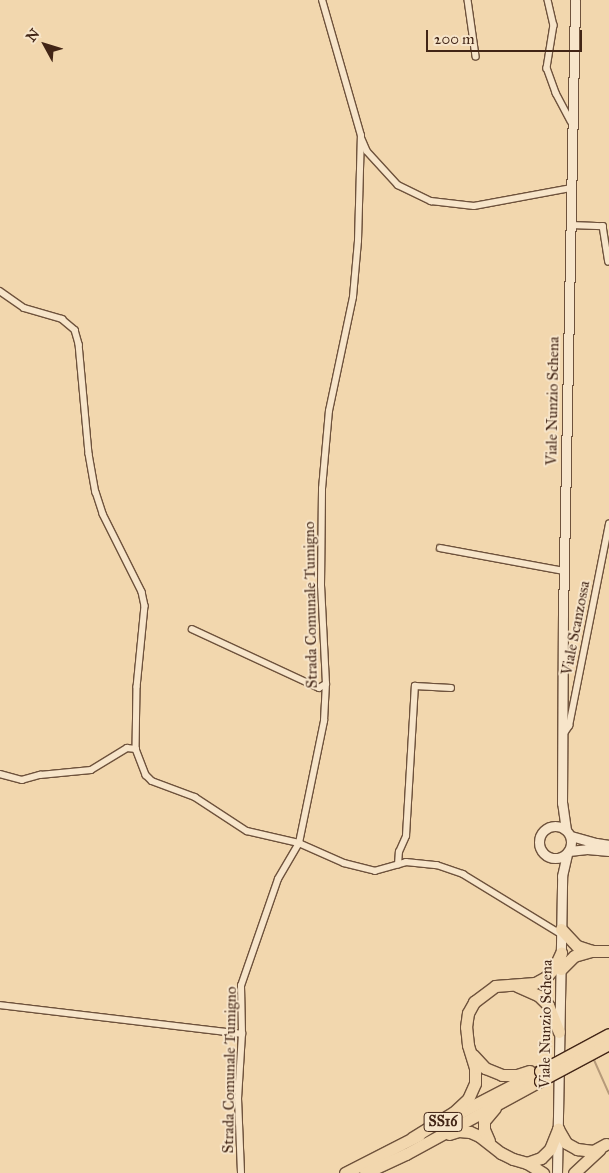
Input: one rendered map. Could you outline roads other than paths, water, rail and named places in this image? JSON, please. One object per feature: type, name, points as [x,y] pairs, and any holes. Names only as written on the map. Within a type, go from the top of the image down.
[{"type":"highway","points":[[561,931],[577,946],[592,951]]},
{"type":"highway","points":[[560,970],[574,956],[592,951],[609,951]]},
{"type":"highway","points":[[412,1138],[454,1112],[468,1099],[475,1083],[476,1068],[468,1046],[466,1027],[468,1013],[485,992],[496,986],[535,983],[546,977],[554,968],[561,953]]},
{"type":"highway","points":[[508,984],[526,988],[540,996],[548,1005],[559,1032]]},
{"type":"highway","name":"SS16","points":[[346,1173],[540,1073],[609,1034]]},
{"type":"highway","name":"SS16","points":[[365,1173],[406,1154],[517,1093],[540,1073],[609,1044]]},
{"type":"highway","points":[[472,1054],[485,1068],[502,1075],[540,1073]]},
{"type":"highway","points":[[489,1141],[484,1129],[484,1121],[491,1111],[517,1093]]},
{"type":"highway","points":[[558,1129],[566,1143],[576,1149],[592,1151],[608,1143]]},
{"type":"highway","points":[[526,1162],[541,1158],[550,1149],[558,1129]]},
{"type":"highway","points":[[406,1154],[458,1131],[470,1132],[489,1141],[501,1153],[513,1159],[526,1162],[543,1173]]},
{"type":"highway","points":[[574,1173],[608,1143]]},
{"type":"street","name":"Strada Comunale Tumigno","points":[[241,1173],[238,1099],[242,1034],[241,986],[278,879],[299,843],[324,721],[326,684],[320,586],[322,489],[329,412],[353,297],[358,241],[361,136],[322,0]]},
{"type":"street","points":[[468,0],[476,56]]},
{"type":"street","points":[[548,0],[554,25],[547,68],[556,93],[572,123]]},
{"type":"street","name":"Viale Nunzio Schena","points":[[568,833],[562,803],[562,734],[575,0]]},
{"type":"street","points":[[361,136],[367,151],[398,185],[431,201],[474,206],[571,188]]},
{"type":"street","points":[[571,225],[603,226],[609,262]]},
{"type":"street","points":[[0,291],[24,308],[62,318],[75,330],[83,380],[89,454],[96,492],[103,514],[142,592],[145,606],[137,687],[136,749],[146,775],[152,781],[195,797],[247,831],[299,843],[344,863],[375,870],[406,862],[437,865],[463,874],[561,931]]},
{"type":"street","name":"Viale Scanzossa","points":[[562,734],[569,726],[609,524]]},
{"type":"street","points":[[440,548],[564,570]]},
{"type":"street","points":[[192,629],[320,688],[326,684]]},
{"type":"street","points":[[398,865],[399,852],[406,836],[415,686],[450,688]]},
{"type":"street","points":[[0,774],[22,780],[40,775],[91,770],[127,748],[136,749]]},
{"type":"street","name":"Viale Nunzio Schena","points":[[548,828],[562,803]]},
{"type":"street","points":[[562,876],[542,851],[539,841],[540,836],[548,828],[553,826],[596,844],[609,844]]},
{"type":"street","points":[[568,833],[572,841],[568,852]]},
{"type":"street","points":[[548,857],[560,858],[568,852],[587,849],[609,851]]},
{"type":"street","name":"Viale Nunzio Schena","points":[[558,1173],[562,876],[568,852]]},
{"type":"street","points":[[0,1004],[242,1034]]},
{"type":"waterway","points":[[594,1060],[609,1094]]}]
